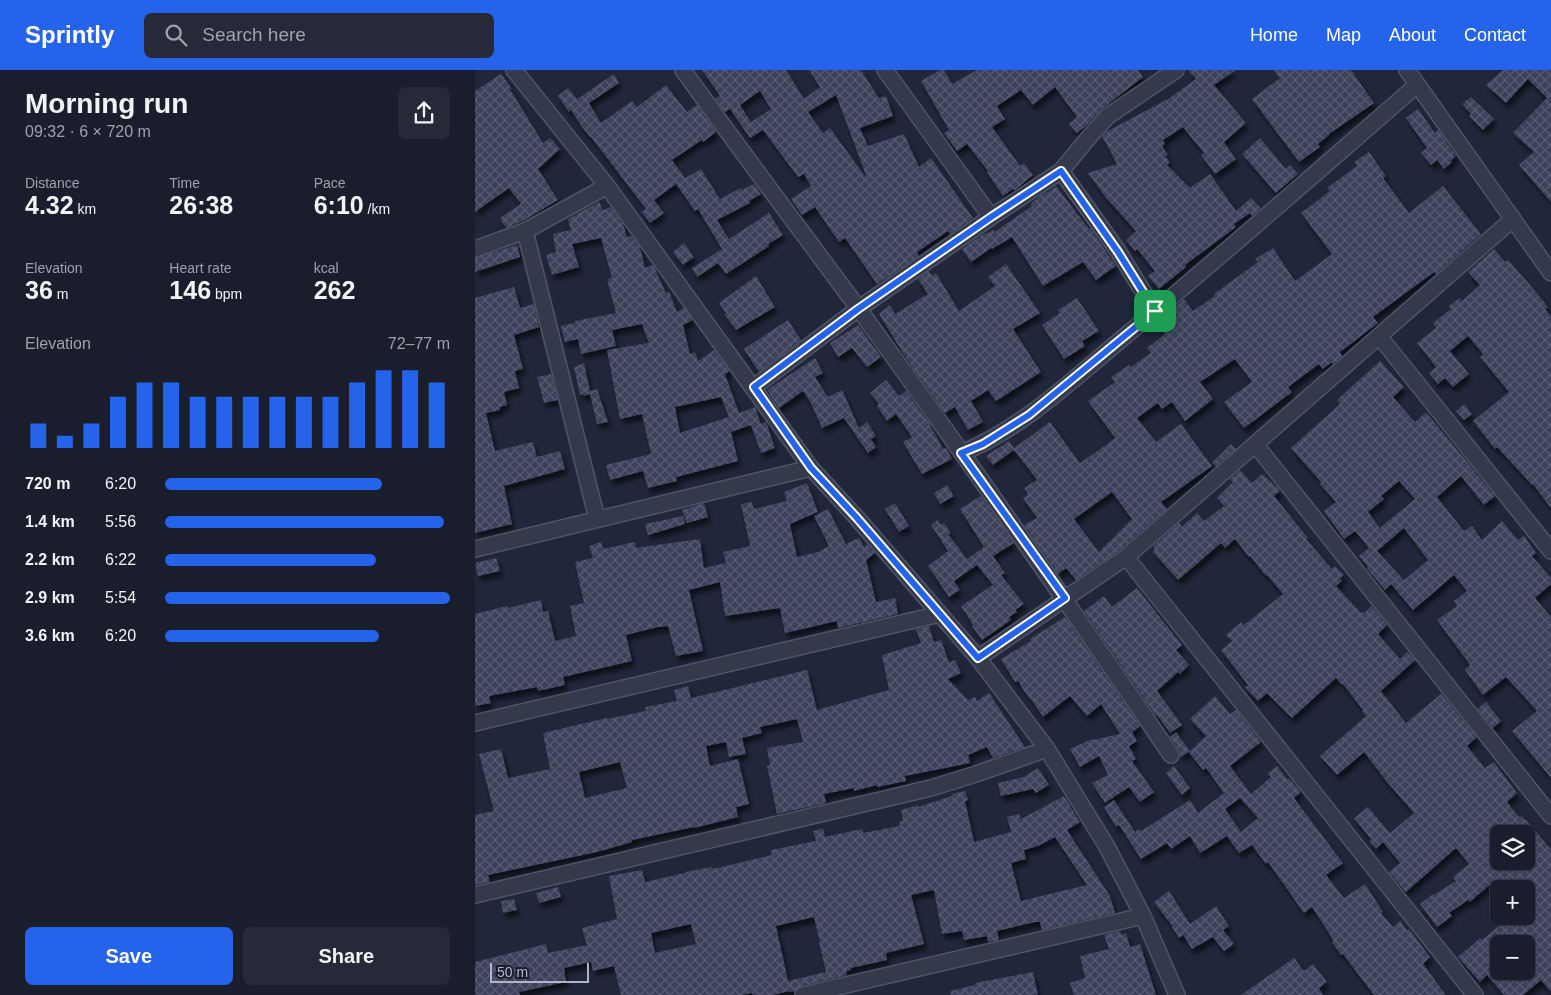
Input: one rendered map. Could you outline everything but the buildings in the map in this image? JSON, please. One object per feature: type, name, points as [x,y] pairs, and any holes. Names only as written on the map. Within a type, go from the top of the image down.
[{"type":"street","points":[[514,70],[607,186],[811,468],[857,518],[978,658],[1047,749],[1106,845],[1143,916],[1177,995]]},
{"type":"street","points":[[683,70],[858,309],[1065,598],[1171,755]]},
{"type":"street","points":[[754,387],[858,309],[1061,171],[1108,116],[1176,70]]},
{"type":"street","points":[[1407,70],[1551,273]]},
{"type":"street","points":[[888,71],[991,217]]},
{"type":"street","points":[[961,453],[983,444],[1029,415],[1155,311],[1417,86]]},
{"type":"street","points":[[1061,171],[1118,252],[1155,311]]},
{"type":"street","points":[[475,249],[525,230],[607,186]]},
{"type":"street","points":[[978,658],[1126,557],[1513,219]]},
{"type":"street","points":[[525,230],[597,519]]},
{"type":"street","points":[[1379,336],[1551,551]]},
{"type":"street","points":[[1255,444],[1551,816]]},
{"type":"street","points":[[475,548],[811,468]]},
{"type":"street","points":[[1126,557],[1475,995]]},
{"type":"street","points":[[475,723],[940,614]]},
{"type":"street","points":[[475,895],[931,788],[1047,749]]},
{"type":"street","points":[[803,995],[1143,916]]},
{"type":"route","points":[[1061,171],[1118,252],[1155,311],[1029,415],[983,444],[961,453],[1065,598],[978,658],[857,518],[811,468],[754,387],[858,309],[1061,171]]}]
